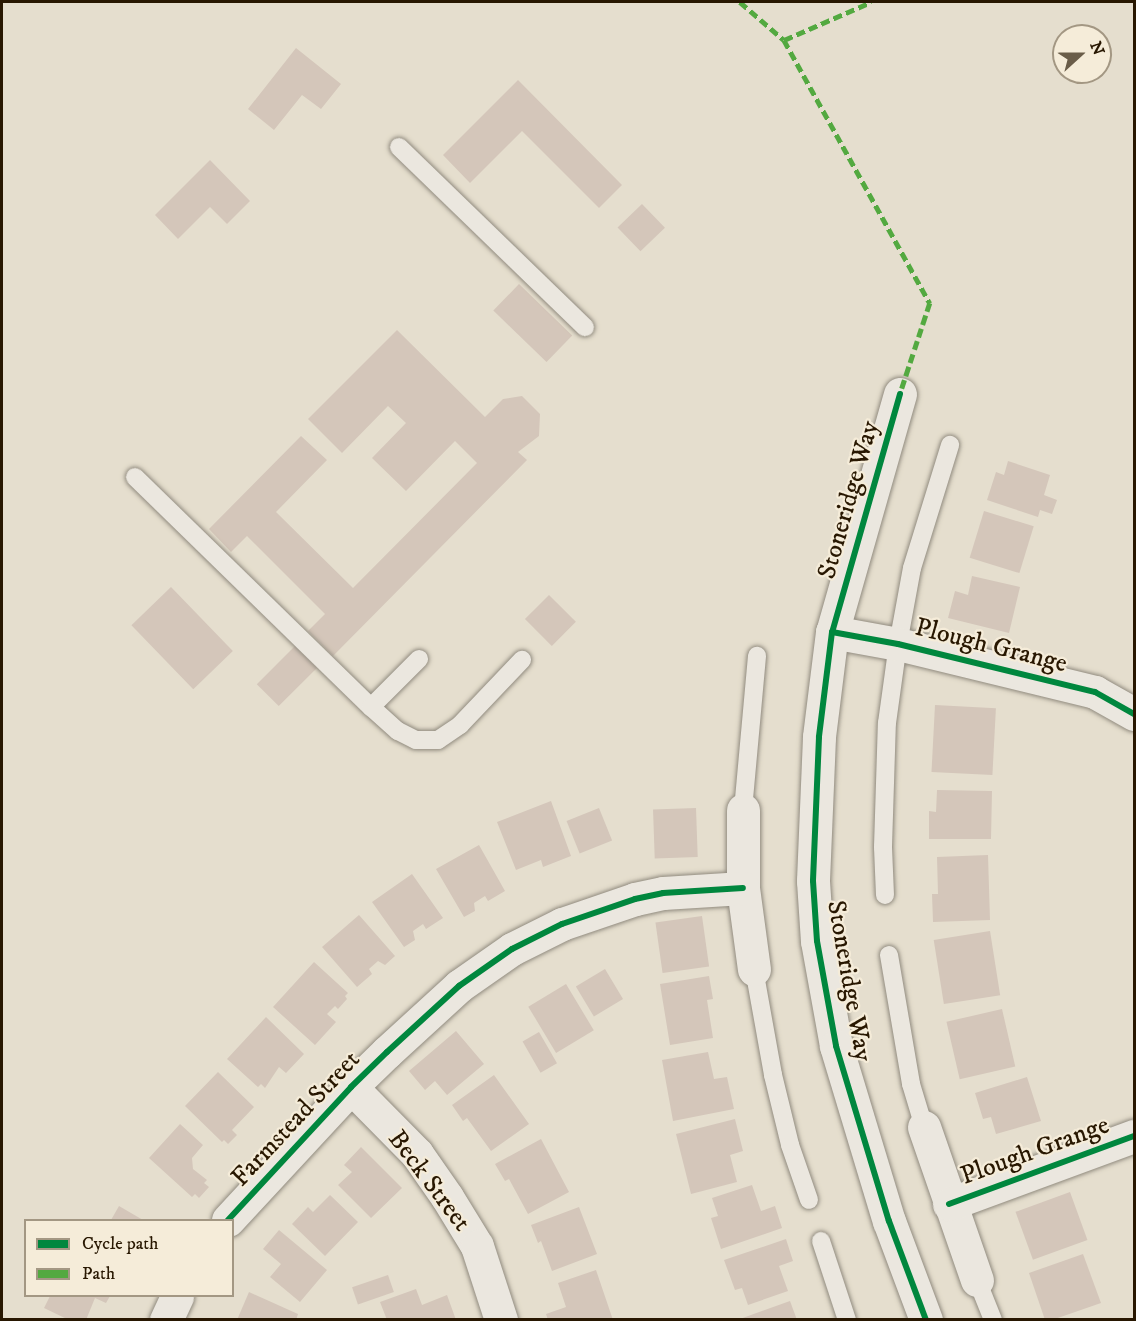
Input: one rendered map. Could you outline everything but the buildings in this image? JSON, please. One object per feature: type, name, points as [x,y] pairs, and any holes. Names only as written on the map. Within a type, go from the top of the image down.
[{"type":"street","name":"Stoneridge Way","points":[[900,394],[832,632],[818,749],[813,881],[817,941],[836,1046],[889,1221],[926,1320]]},
{"type":"street","name":"Plough Grange","points":[[832,632],[898,644],[1095,692],[1134,714]]},
{"type":"street","points":[[743,810],[743,888],[754,969]]},
{"type":"street","name":"Farmstead Street","points":[[230,1219],[351,1087],[459,987],[527,940],[598,910],[635,899],[663,893],[743,888]]},
{"type":"street","name":"Beck Street","points":[[351,1087],[417,1154],[447,1197],[477,1246],[501,1320]]},
{"type":"street","name":"Plough Grange","points":[[924,1127],[977,1280]]},
{"type":"street","name":"Plough Grange","points":[[949,1204],[1134,1136]]},
{"type":"street","points":[[166,1320],[177,1297]]},
{"type":"lane","points":[[399,147],[585,327]]},
{"type":"lane","points":[[885,895],[883,847],[887,723],[898,644],[912,568],[950,445]]},
{"type":"lane","points":[[135,477],[371,707],[398,731],[416,740],[438,740],[460,725],[522,660]]},
{"type":"lane","points":[[743,810],[757,656]]},
{"type":"lane","points":[[371,707],[419,659]]},
{"type":"lane","points":[[889,955],[911,1084],[924,1127]]},
{"type":"lane","points":[[754,969],[773,1075],[790,1145],[809,1200]]},
{"type":"lane","points":[[821,1241],[848,1320]]},
{"type":"lane","points":[[977,1280],[993,1320]]},
{"type":"marked path","points":[[740,2],[784,40],[930,303],[900,394]]},
{"type":"marked path","points":[[784,40],[871,2]]},
{"type":"cycle path","points":[[900,394],[832,632],[819,737],[813,881],[817,941],[836,1046],[889,1221],[926,1320]]},
{"type":"cycle path","points":[[832,632],[898,644],[1095,692],[1134,714]]},
{"type":"cycle path","points":[[229,1219],[351,1087],[387,1052],[459,986],[512,949],[562,924],[635,899],[663,893],[743,888]]},
{"type":"cycle path","points":[[949,1204],[1134,1136]]}]
